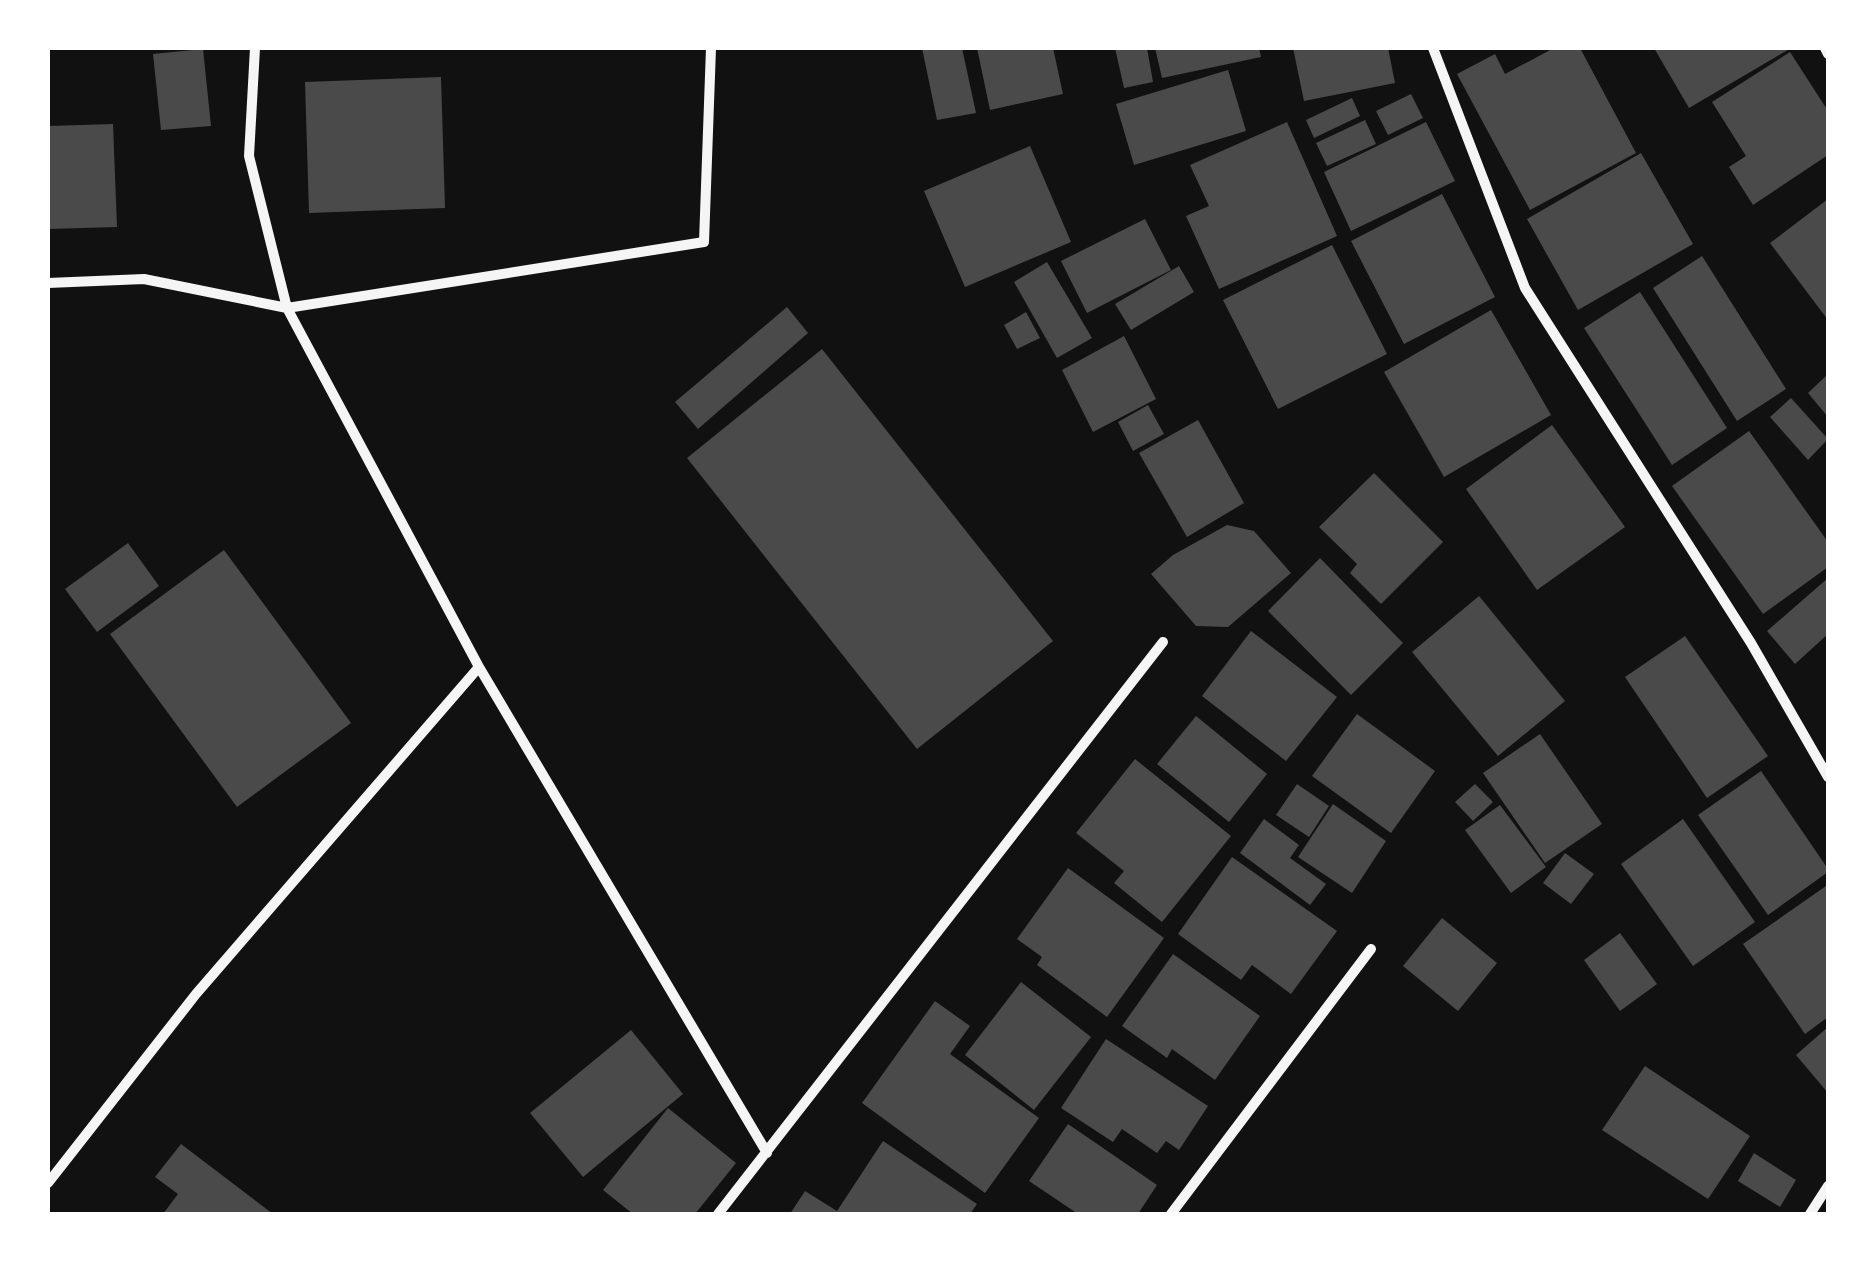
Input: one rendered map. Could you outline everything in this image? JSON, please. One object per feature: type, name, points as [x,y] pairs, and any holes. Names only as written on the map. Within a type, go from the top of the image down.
[{"type":"street","points":[[255,48],[249,156],[287,308],[479,667],[768,1154]]},
{"type":"street","points":[[48,283],[144,279],[287,308],[704,242],[712,48]]},
{"type":"street","points":[[1432,48],[1525,288],[1751,643],[1828,778]]},
{"type":"street","points":[[1825,48],[1828,54]]},
{"type":"street","points":[[718,1214],[1163,642]]},
{"type":"street","points":[[48,1183],[196,994],[479,667]]},
{"type":"street","points":[[1171,1214],[1372,949]]},
{"type":"street","points":[[1810,1214],[1828,1186]]},
{"type":"building","points":[[922,48],[962,48],[976,113],[937,120]]},
{"type":"building","points":[[977,48],[1053,48],[1063,94],[990,110]]},
{"type":"building","points":[[1115,48],[1147,48],[1153,82],[1124,88]]},
{"type":"building","points":[[1155,48],[1259,48],[1261,57],[1162,78]]},
{"type":"building","points":[[1293,48],[1388,48],[1395,83],[1304,101]]},
{"type":"building","points":[[1554,48],[1580,48],[1636,153],[1530,210],[1457,74],[1495,54],[1505,74]]},
{"type":"building","points":[[1654,48],[1791,48],[1689,108]]},
{"type":"building","points":[[203,49],[211,126],[161,130],[153,54]]},
{"type":"building","points":[[1790,52],[1828,111],[1828,155],[1753,205],[1729,167],[1746,156],[1712,102]]},
{"type":"building","points":[[1228,70],[1246,131],[1134,165],[1116,104]]},
{"type":"building","points":[[441,77],[445,208],[309,213],[305,82]]},
{"type":"building","points":[[1411,94],[1423,118],[1388,135],[1376,111]]},
{"type":"building","points":[[1352,98],[1360,116],[1314,138],[1306,120]]},
{"type":"building","points":[[1365,120],[1376,144],[1327,166],[1316,143]]},
{"type":"building","points":[[1287,122],[1337,236],[1219,289],[1186,216],[1209,206],[1190,165]]},
{"type":"building","points":[[1426,122],[1455,181],[1351,231],[1324,172]]},
{"type":"building","points":[[113,124],[117,227],[48,229],[48,126]]},
{"type":"building","points":[[1030,146],[1071,242],[965,287],[924,191]]},
{"type":"building","points":[[1641,153],[1693,244],[1578,310],[1527,219]]},
{"type":"building","points":[[1442,194],[1495,297],[1404,344],[1351,241]]},
{"type":"building","points":[[1828,199],[1828,320],[1770,243]]},
{"type":"building","points":[[1145,219],[1171,270],[1087,313],[1061,261]]},
{"type":"building","points":[[1332,245],[1387,354],[1278,409],[1223,300]]},
{"type":"building","points":[[1702,256],[1786,389],[1737,421],[1653,288]]},
{"type":"building","points":[[1047,262],[1092,338],[1057,358],[1014,282]]},
{"type":"building","points":[[1179,266],[1194,292],[1131,330],[1115,304]]},
{"type":"building","points":[[1640,292],[1727,428],[1672,465],[1584,328]]},
{"type":"building","points":[[787,307],[808,333],[698,429],[675,402]]},
{"type":"building","points":[[1491,310],[1551,415],[1444,477],[1384,372]]},
{"type":"building","points":[[1026,312],[1040,338],[1017,349],[1004,325]]},
{"type":"building","points":[[1124,336],[1156,399],[1093,432],[1062,370]]},
{"type":"building","points":[[822,349],[1053,641],[917,749],[687,458]]},
{"type":"building","points":[[1828,374],[1828,417],[1808,393]]},
{"type":"building","points":[[1791,398],[1828,439],[1808,460],[1770,417]]},
{"type":"building","points":[[1148,405],[1164,434],[1133,451],[1118,422]]},
{"type":"building","points":[[1198,420],[1244,503],[1187,537],[1139,453]]},
{"type":"building","points":[[1552,425],[1625,527],[1537,590],[1466,489]]},
{"type":"building","points":[[1749,431],[1828,542],[1828,567],[1763,614],[1672,486]]},
{"type":"building","points":[[1374,473],[1443,542],[1381,604],[1350,573],[1357,564],[1319,527]]},
{"type":"building","points":[[1227,525],[1254,531],[1291,573],[1228,627],[1196,626],[1151,574],[1173,555]]},
{"type":"building","points":[[128,543],[159,586],[97,632],[65,589]]},
{"type":"building","points":[[224,550],[351,723],[237,807],[110,634]]},
{"type":"building","points":[[1320,558],[1403,643],[1351,695],[1268,611]]},
{"type":"building","points":[[1828,578],[1828,634],[1795,664],[1767,631]]},
{"type":"building","points":[[1479,596],[1565,701],[1498,756],[1412,652]]},
{"type":"building","points":[[1251,631],[1337,697],[1286,761],[1202,696]]},
{"type":"building","points":[[1685,636],[1768,756],[1707,798],[1625,677]]},
{"type":"building","points":[[1357,714],[1435,771],[1391,833],[1312,776]]},
{"type":"building","points":[[1196,716],[1267,774],[1229,822],[1157,764]]},
{"type":"building","points":[[1540,734],[1602,824],[1545,863],[1483,773]]},
{"type":"building","points":[[1135,759],[1231,836],[1162,922],[1114,883],[1124,871],[1076,833]]},
{"type":"building","points":[[1761,771],[1828,869],[1768,915],[1698,815]]},
{"type":"building","points":[[1297,784],[1329,806],[1309,837],[1276,815]]},
{"type":"building","points":[[1475,784],[1493,802],[1473,821],[1455,802]]},
{"type":"building","points":[[1333,804],[1386,841],[1352,893],[1298,857]]},
{"type":"building","points":[[1500,805],[1546,867],[1511,893],[1465,830]]},
{"type":"building","points":[[1264,819],[1299,845],[1290,858],[1326,884],[1310,905],[1240,853]]},
{"type":"building","points":[[1683,819],[1755,922],[1693,966],[1621,864]]},
{"type":"building","points":[[1565,853],[1594,874],[1571,904],[1543,883]]},
{"type":"building","points":[[1232,857],[1337,931],[1291,994],[1252,965],[1241,980],[1178,934]]},
{"type":"building","points":[[1068,868],[1164,938],[1107,1017],[1037,965],[1042,957],[1017,939]]},
{"type":"building","points":[[1826,886],[1828,1017],[1805,1034],[1743,944]]},
{"type":"building","points":[[1442,918],[1497,963],[1458,1011],[1403,966]]},
{"type":"building","points":[[1620,933],[1657,984],[1620,1011],[1584,960]]},
{"type":"building","points":[[1173,954],[1260,1016],[1215,1080],[1172,1049],[1167,1058],[1122,1026]]},
{"type":"building","points":[[1021,982],[1091,1037],[1034,1110],[965,1055]]},
{"type":"building","points":[[935,1001],[970,1026],[950,1054],[1039,1118],[985,1193],[862,1103]]},
{"type":"building","points":[[1828,1027],[1828,1093],[1796,1055]]},
{"type":"building","points":[[631,1030],[683,1094],[583,1177],[530,1113]]},
{"type":"building","points":[[1106,1039],[1208,1106],[1179,1150],[1166,1141],[1157,1153],[1122,1129],[1113,1142],[1061,1108]]},
{"type":"building","points":[[1645,1066],[1750,1136],[1708,1199],[1602,1130]]},
{"type":"building","points":[[668,1108],[736,1163],[695,1214],[633,1214],[603,1190]]},
{"type":"building","points":[[1068,1124],[1157,1185],[1138,1214],[1078,1214],[1029,1181]]},
{"type":"building","points":[[883,1141],[977,1204],[970,1214],[790,1214],[805,1191],[837,1211]]},
{"type":"building","points":[[181,1144],[273,1214],[163,1214],[178,1194],[155,1177]]},
{"type":"building","points":[[1754,1153],[1796,1180],[1780,1207],[1738,1181]]}]
